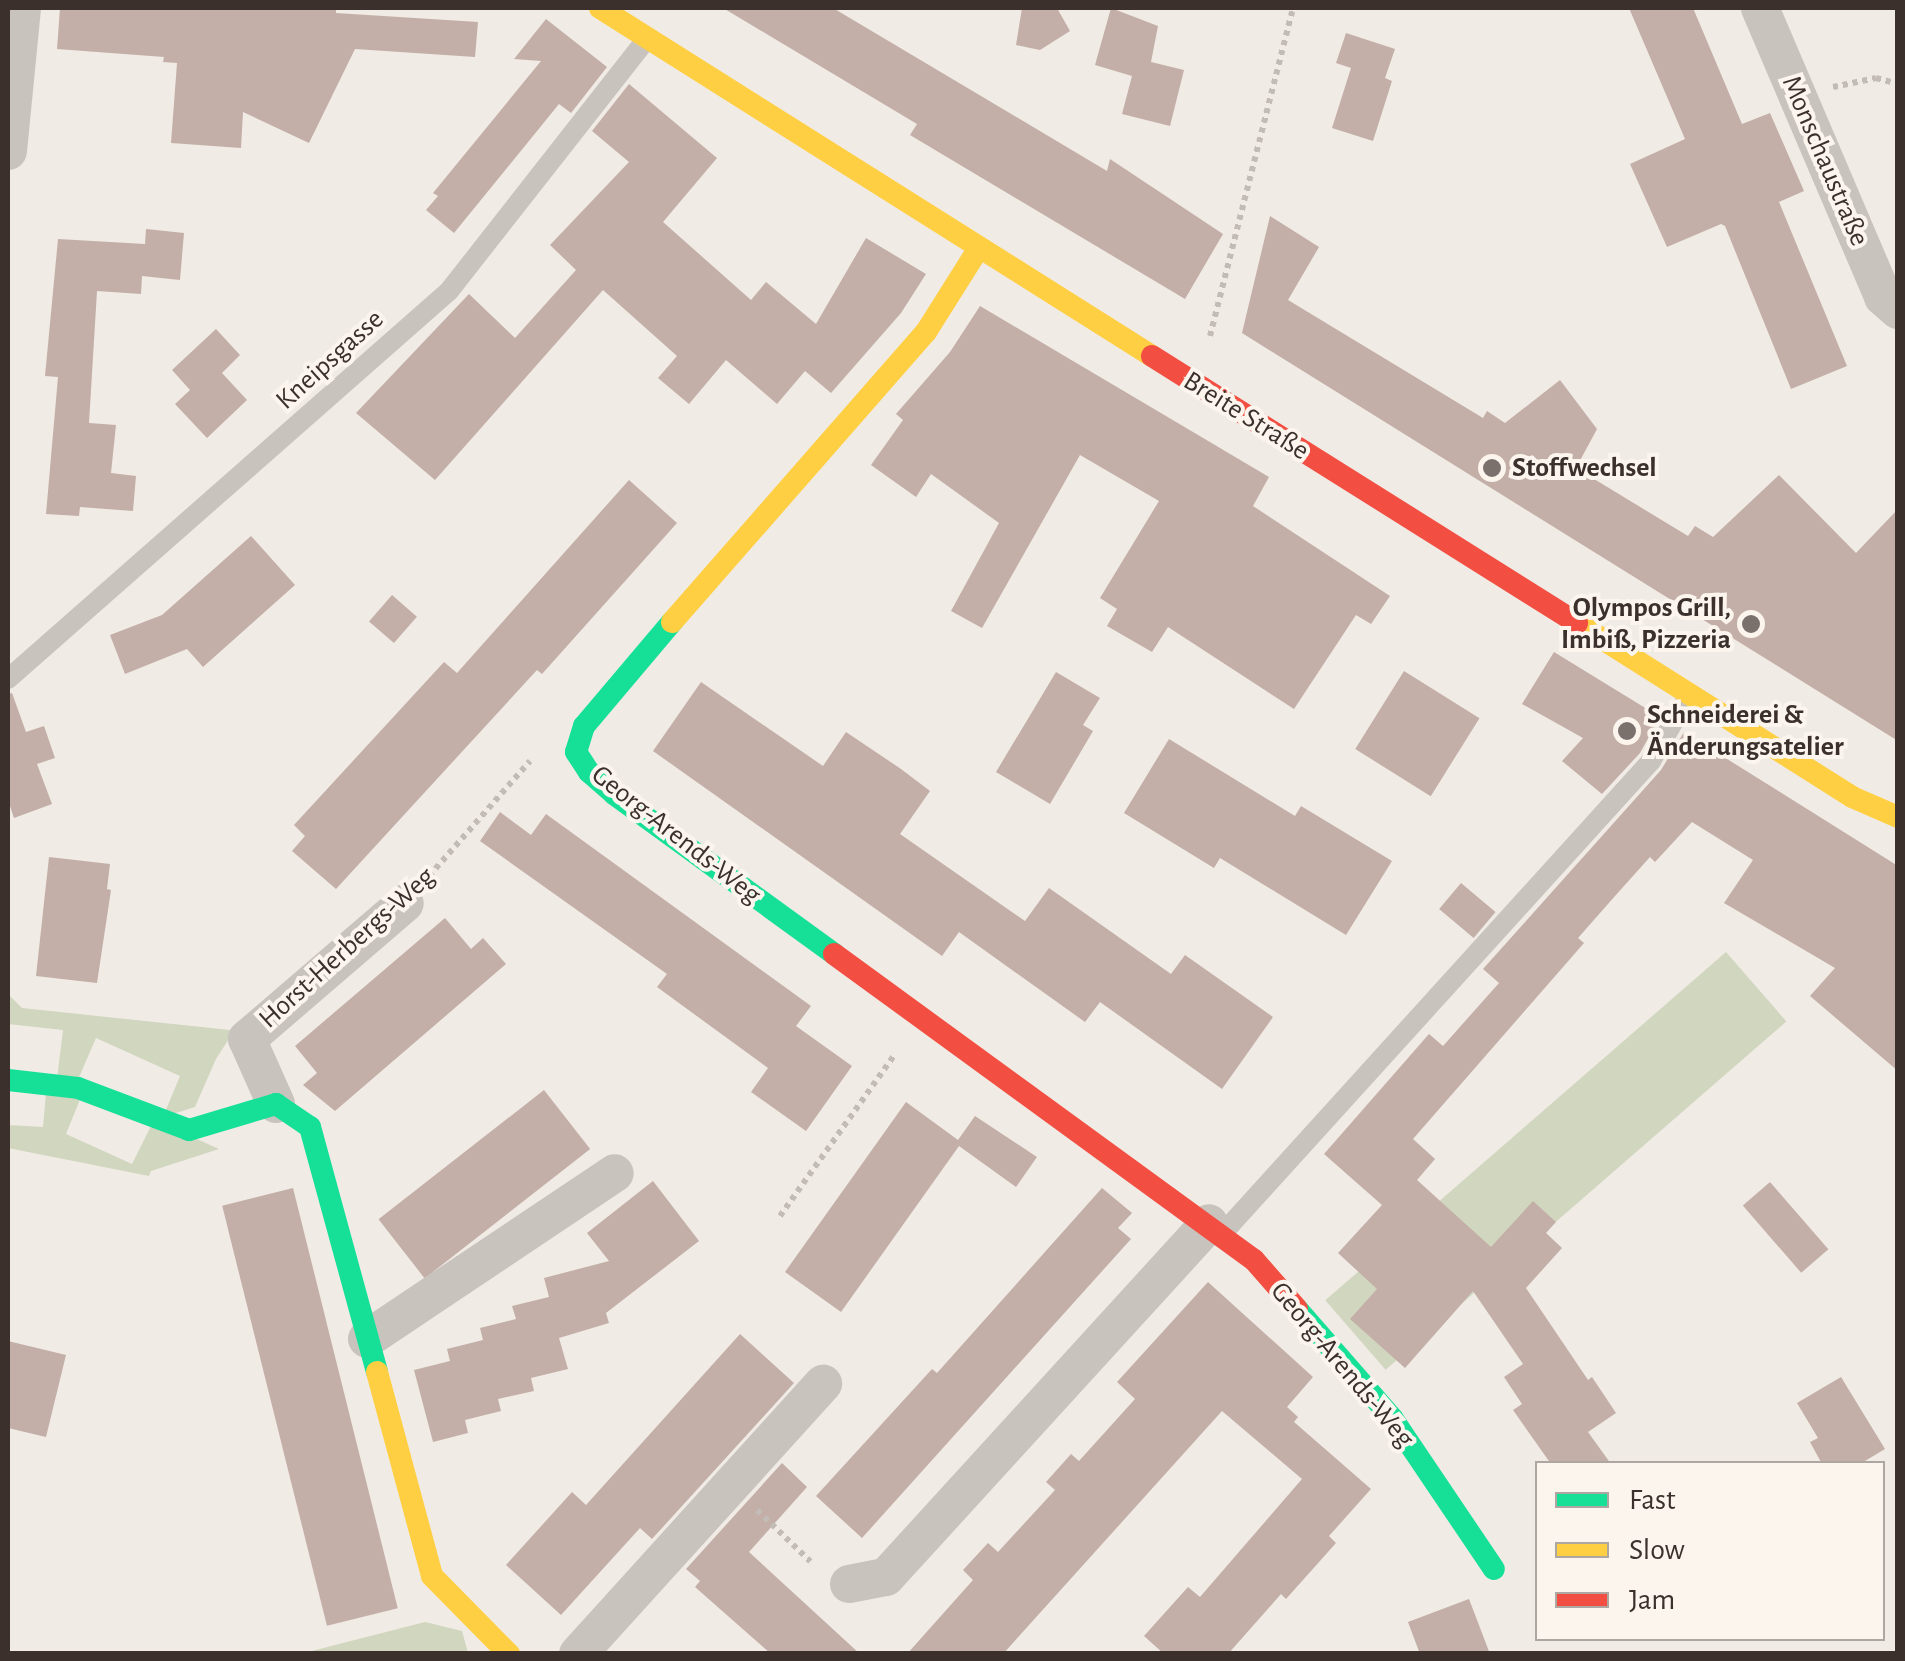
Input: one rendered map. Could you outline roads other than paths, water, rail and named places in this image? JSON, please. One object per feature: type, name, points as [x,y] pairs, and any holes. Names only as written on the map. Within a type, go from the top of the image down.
[{"type":"street","points":[[8,151],[22,8]]},
{"type":"street","name":"Breite Straße","points":[[600,8],[1852,797],[1898,816]]},
{"type":"street","name":"Monschaustraße","points":[[1760,8],[1882,297],[1898,310]]},
{"type":"street","name":"Georg-Arends-Weg","points":[[979,248],[926,332],[584,726],[576,752],[601,783],[1254,1260],[1392,1418],[1494,1569]]},
{"type":"street","name":"Horst-Herbergs-Weg","points":[[405,903],[247,1039],[276,1104],[310,1128],[432,1576],[510,1654]]},
{"type":"street","points":[[8,1080],[78,1088],[189,1130],[276,1104]]},
{"type":"street","points":[[367,1338],[615,1173]]},
{"type":"street","points":[[849,1584],[886,1577],[1215,1228]]},
{"type":"street","points":[[578,1654],[823,1384]]},
{"type":"lane","name":"Kneipsgasse","points":[[8,679],[448,291],[646,40]]},
{"type":"lane","points":[[1215,1228],[1651,761],[1690,693]]},
{"type":"place","name":"Stoffwechsel","points":[[1492,468]]},
{"type":"place","name":"Olympos Grill, Imbiß, Pizzeria","points":[[1751,624]]},
{"type":"place","name":"Schneiderei & Änderungsatelier","points":[[1627,731]]}]
